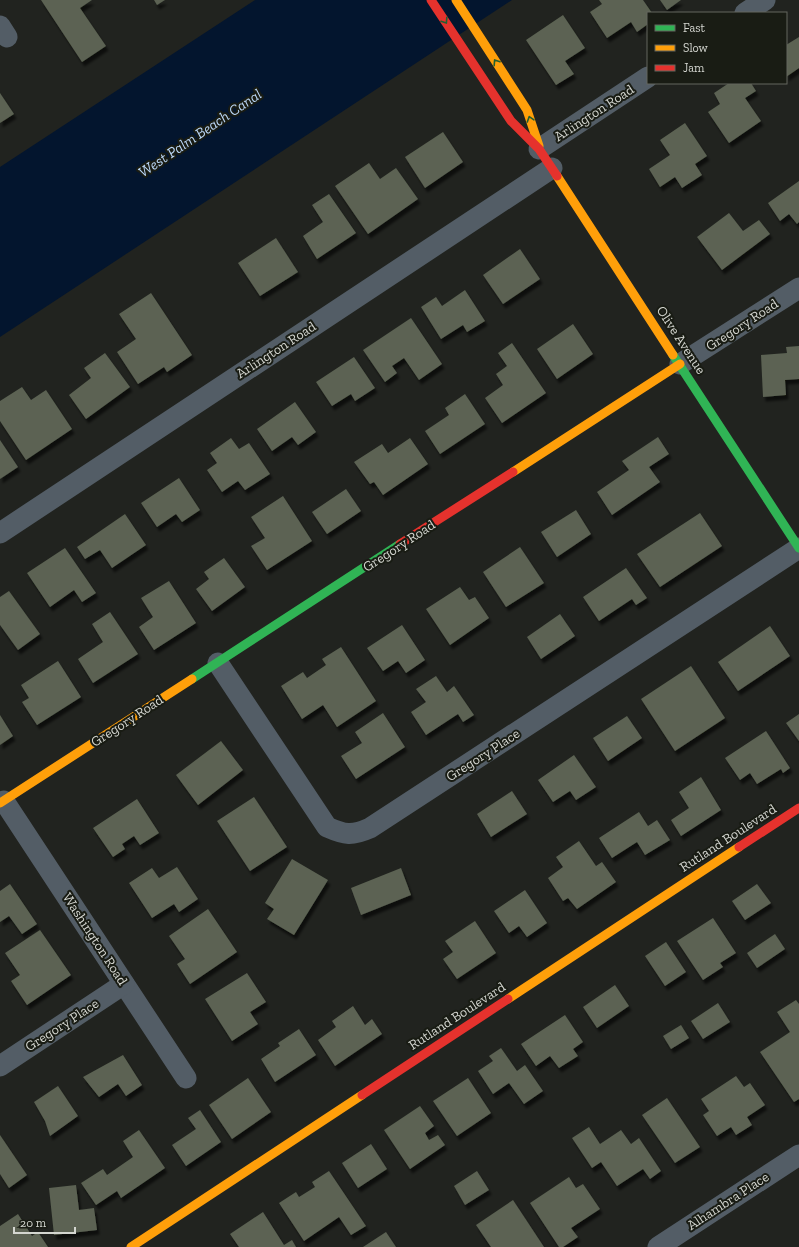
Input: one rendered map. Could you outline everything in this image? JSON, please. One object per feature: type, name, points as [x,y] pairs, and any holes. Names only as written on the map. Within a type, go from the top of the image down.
[{"type":"street","name":"Olive Avenue","points":[[431,0],[511,121],[539,149],[552,168],[799,548]]},
{"type":"street","name":"Olive Avenue","points":[[456,0],[527,110],[539,149]]},
{"type":"street","points":[[747,12],[765,0]]},
{"type":"street","name":"Arlington Road","points":[[539,149],[647,78]]},
{"type":"street","name":"Arlington Road","points":[[0,533],[552,168]]},
{"type":"street","name":"Gregory Road","points":[[2,802],[799,288]]},
{"type":"street","name":"Gregory Place","points":[[218,663],[328,827],[341,834],[356,834],[370,828],[799,548]]},
{"type":"street","name":"Washington Road","points":[[2,802],[186,1078]]},
{"type":"street","name":"Rutland Boulevard","points":[[132,1247],[799,808]]},
{"type":"street","name":"Gregory Place","points":[[0,1066],[124,984]]},
{"type":"street","name":"Alhambra Place","points":[[658,1247],[799,1155]]},
{"type":"water","name":"West Palm Beach Canal","points":[[255,0],[512,0],[0,337],[0,167]]},
{"type":"building","points":[[41,0],[92,0],[80,8],[106,46],[82,62]]},
{"type":"building","points":[[154,0],[165,0],[157,5]]},
{"type":"building","points":[[599,0],[643,0],[651,12],[647,12],[647,25],[637,32],[631,22],[607,38],[590,12],[602,4]]},
{"type":"building","points":[[660,0],[681,0],[667,10]]},
{"type":"building","points":[[563,15],[585,48],[565,61],[574,74],[556,85],[526,40]]},
{"type":"building","points":[[799,37],[799,68],[787,76],[787,44]]},
{"type":"building","points":[[728,84],[752,84],[756,91],[745,98],[761,121],[729,143],[708,112],[720,104],[714,93]]},
{"type":"building","points":[[0,93],[14,114],[0,123]]},
{"type":"building","points":[[685,123],[707,156],[695,164],[702,175],[682,188],[675,177],[660,187],[649,169],[670,155],[660,140]]},
{"type":"building","points":[[443,132],[463,162],[425,188],[405,157]]},
{"type":"building","points":[[369,163],[380,179],[396,168],[418,199],[368,234],[335,186]]},
{"type":"building","points":[[799,181],[799,222],[797,224],[789,214],[780,221],[768,203]]},
{"type":"building","points":[[329,194],[356,233],[317,259],[303,236],[323,222],[312,205]]},
{"type":"building","points":[[729,213],[743,231],[759,220],[770,234],[722,270],[697,237]]},
{"type":"building","points":[[276,238],[298,272],[260,296],[238,263]]},
{"type":"building","points":[[520,249],[540,279],[503,304],[483,275]]},
{"type":"building","points":[[465,290],[485,321],[467,332],[463,325],[441,339],[421,307],[436,297],[442,306]]},
{"type":"building","points":[[151,293],[192,355],[167,372],[164,367],[138,384],[117,352],[136,339],[119,314]]},
{"type":"building","points":[[411,318],[442,364],[419,380],[404,358],[392,366],[397,373],[385,382],[363,350]]},
{"type":"building","points":[[573,324],[593,354],[557,379],[537,349]]},
{"type":"building","points":[[512,343],[546,393],[502,423],[485,398],[503,385],[496,374],[507,366],[498,353]]},
{"type":"building","points":[[799,346],[799,379],[785,380],[786,395],[763,397],[761,355],[787,353],[786,347]]},
{"type":"building","points":[[105,353],[130,387],[86,419],[69,395],[91,378],[84,368]]},
{"type":"building","points":[[354,357],[375,388],[355,401],[351,394],[332,406],[316,382]]},
{"type":"building","points":[[22,387],[31,400],[46,390],[72,429],[26,460],[0,421],[0,401]]},
{"type":"building","points":[[465,394],[485,424],[440,454],[425,431],[449,415],[445,408]]},
{"type":"building","points":[[295,402],[316,432],[298,445],[292,437],[272,451],[257,429]]},
{"type":"building","points":[[658,437],[669,454],[649,467],[660,482],[612,515],[597,492],[629,470],[622,461]]},
{"type":"building","points":[[231,438],[239,449],[249,443],[270,474],[245,490],[238,481],[222,492],[207,470],[217,463],[210,453]]},
{"type":"building","points":[[410,438],[428,464],[383,495],[374,482],[370,484],[354,462],[382,444],[388,453]]},
{"type":"building","points":[[0,440],[18,467],[0,479]]},
{"type":"building","points":[[179,478],[200,510],[182,522],[176,514],[157,527],[141,503]]},
{"type":"building","points":[[346,489],[361,511],[327,534],[312,512]]},
{"type":"building","points":[[283,496],[312,541],[267,570],[251,546],[265,538],[251,517]]},
{"type":"building","points":[[576,510],[591,534],[557,557],[541,532]]},
{"type":"building","points":[[700,513],[722,546],[660,587],[637,554]]},
{"type":"building","points":[[125,514],[146,545],[112,568],[100,550],[85,559],[77,547]]},
{"type":"building","points":[[520,547],[544,583],[506,607],[483,572]]},
{"type":"building","points":[[65,548],[96,593],[82,602],[74,590],[50,607],[27,573]]},
{"type":"building","points":[[224,558],[245,587],[212,611],[196,589],[209,579],[204,572]]},
{"type":"building","points":[[626,568],[647,598],[636,605],[632,599],[599,621],[583,597]]},
{"type":"building","points":[[169,581],[196,623],[154,650],[139,627],[153,617],[141,598]]},
{"type":"building","points":[[460,587],[469,600],[475,597],[489,618],[450,645],[426,609]]},
{"type":"building","points":[[9,591],[40,634],[18,650],[0,625],[0,597]]},
{"type":"building","points":[[110,612],[138,654],[93,683],[78,659],[103,642],[92,624]]},
{"type":"building","points":[[560,614],[575,636],[541,659],[527,637]]},
{"type":"building","points":[[402,625],[425,660],[406,673],[398,661],[383,671],[367,648]]},
{"type":"building","points":[[770,626],[790,656],[738,691],[718,662]]},
{"type":"building","points":[[341,647],[376,701],[337,727],[323,705],[302,719],[281,686],[303,672],[307,678],[326,665],[322,659]]},
{"type":"building","points":[[58,661],[81,697],[37,725],[22,702],[29,698],[21,685]]},
{"type":"building","points":[[691,666],[725,718],[675,751],[641,699]]},
{"type":"building","points":[[436,676],[447,692],[454,686],[474,715],[463,722],[458,714],[426,735],[411,712],[426,702],[416,689]]},
{"type":"building","points":[[383,713],[405,747],[356,779],[341,756],[362,743],[355,732]]},
{"type":"building","points":[[799,714],[799,741],[786,723]]},
{"type":"building","points":[[0,715],[13,736],[0,745]]},
{"type":"building","points":[[627,716],[642,738],[608,761],[593,738]]},
{"type":"building","points":[[766,731],[790,768],[783,773],[781,769],[757,784],[750,773],[740,780],[725,758]]},
{"type":"building","points":[[221,741],[243,770],[198,805],[176,775]]},
{"type":"building","points":[[574,755],[596,787],[576,800],[570,791],[553,802],[538,780]]},
{"type":"building","points":[[701,777],[721,810],[681,836],[671,820],[689,808],[679,792]]},
{"type":"building","points":[[512,791],[527,814],[491,837],[477,814]]},
{"type":"building","points":[[254,797],[287,847],[250,871],[217,821]]},
{"type":"building","points":[[137,799],[159,833],[140,845],[134,836],[122,844],[125,849],[113,857],[93,828]]},
{"type":"building","points":[[639,812],[648,826],[657,820],[670,840],[645,855],[637,842],[612,858],[599,838]]},
{"type":"building","points":[[579,841],[596,866],[602,862],[616,882],[577,909],[568,898],[563,901],[548,878],[563,867],[556,857]]},
{"type":"building","points":[[292,859],[328,880],[294,935],[267,919],[274,909],[265,903]]},
{"type":"building","points":[[177,867],[198,899],[179,912],[174,904],[152,918],[129,883],[152,868],[159,878]]},
{"type":"building","points":[[401,868],[411,895],[361,915],[351,888]]},
{"type":"building","points":[[10,884],[37,924],[22,934],[9,916],[0,922],[0,891]]},
{"type":"building","points":[[757,884],[771,903],[745,920],[732,901]]},
{"type":"building","points":[[525,890],[547,923],[527,937],[519,926],[509,933],[494,911]]},
{"type":"building","points":[[208,909],[237,952],[190,984],[177,964],[185,959],[169,936]]},
{"type":"building","points":[[713,918],[736,953],[720,963],[723,967],[703,980],[677,941]]},
{"type":"building","points":[[475,921],[496,953],[457,979],[443,959],[453,952],[445,941]]},
{"type":"building","points":[[40,930],[71,975],[27,1005],[11,981],[20,975],[5,953]]},
{"type":"building","points":[[775,934],[785,949],[757,968],[747,953]]},
{"type":"building","points":[[666,942],[686,972],[665,986],[645,956]]},
{"type":"building","points":[[247,973],[266,1002],[250,1012],[258,1024],[232,1041],[205,999]]},
{"type":"building","points":[[615,985],[629,1006],[597,1028],[583,1007]]},
{"type":"building","points":[[796,1000],[799,1004],[799,1099],[794,1102],[760,1052],[790,1032],[777,1012]]},
{"type":"building","points":[[718,1003],[730,1022],[703,1039],[691,1021]]},
{"type":"building","points":[[353,1006],[365,1025],[372,1019],[382,1034],[335,1066],[318,1040],[336,1027],[332,1021]]},
{"type":"building","points":[[565,1015],[583,1042],[573,1049],[578,1056],[559,1068],[550,1056],[536,1066],[521,1044]]},
{"type":"building","points":[[681,1025],[689,1038],[671,1049],[663,1036]]},
{"type":"building","points":[[299,1029],[316,1055],[275,1082],[261,1059],[280,1046],[278,1043]]},
{"type":"building","points":[[501,1048],[517,1071],[525,1065],[543,1091],[524,1104],[509,1083],[493,1094],[478,1071],[493,1061],[489,1056]]},
{"type":"building","points":[[123,1055],[142,1085],[126,1096],[118,1084],[99,1097],[83,1077]]},
{"type":"building","points":[[736,1076],[744,1087],[750,1083],[765,1105],[747,1117],[752,1125],[736,1135],[731,1127],[717,1136],[703,1115],[709,1111],[701,1099]]},
{"type":"building","points":[[248,1078],[271,1112],[232,1139],[209,1105]]},
{"type":"building","points":[[468,1078],[491,1113],[457,1136],[433,1101]]},
{"type":"building","points":[[58,1086],[78,1116],[50,1136],[45,1121],[34,1102]]},
{"type":"building","points":[[667,1098],[700,1147],[675,1163],[642,1115]]},
{"type":"building","points":[[420,1106],[434,1126],[425,1133],[429,1140],[438,1135],[445,1145],[410,1169],[384,1130]]},
{"type":"building","points":[[200,1110],[221,1142],[186,1166],[172,1145],[196,1129],[188,1118]]},
{"type":"building","points":[[589,1127],[600,1144],[621,1130],[631,1144],[639,1138],[661,1171],[650,1179],[643,1169],[617,1186],[601,1162],[592,1168],[572,1138]]},
{"type":"building","points":[[139,1130],[165,1168],[121,1198],[117,1191],[96,1205],[81,1183],[103,1169],[107,1175],[133,1157],[123,1141]]},
{"type":"building","points":[[0,1135],[27,1175],[9,1188],[0,1174]]},
{"type":"building","points":[[371,1144],[387,1169],[358,1188],[342,1163]]},
{"type":"building","points":[[329,1171],[366,1226],[351,1235],[339,1217],[304,1241],[279,1203],[296,1192],[299,1197],[315,1187],[312,1182]]},
{"type":"building","points":[[477,1171],[489,1190],[465,1205],[454,1186]]},
{"type":"building","points":[[569,1177],[576,1188],[583,1184],[600,1209],[571,1228],[578,1237],[563,1247],[559,1247],[530,1203]]},
{"type":"building","points":[[76,1185],[79,1210],[94,1208],[97,1230],[54,1235],[49,1188]]},
{"type":"building","points":[[513,1200],[544,1247],[491,1247],[476,1225]]},
{"type":"building","points":[[263,1212],[284,1245],[292,1240],[296,1247],[239,1247],[230,1234]]},
{"type":"building","points":[[18,1214],[32,1236],[38,1232],[48,1247],[0,1247],[0,1226]]},
{"type":"building","points":[[386,1232],[396,1247],[363,1247]]},
{"type":"traffic: fast","points":[[673,355],[799,548]]},
{"type":"traffic: fast","points":[[192,679],[400,544]]},
{"type":"traffic: slow","points":[[456,0],[527,110],[539,146]]},
{"type":"traffic: slow","points":[[557,176],[673,355]]},
{"type":"traffic: slow","points":[[513,472],[680,364]]},
{"type":"traffic: slow","points":[[0,803],[192,679]]},
{"type":"traffic: slow","points":[[508,999],[739,847]]},
{"type":"traffic: slow","points":[[131,1247],[362,1095]]},
{"type":"traffic: jam","points":[[431,0],[511,121],[539,149],[557,176]]},
{"type":"traffic: jam","points":[[400,544],[513,472]]},
{"type":"traffic: jam","points":[[739,847],[799,808]]},
{"type":"traffic: jam","points":[[362,1095],[508,999]]}]
